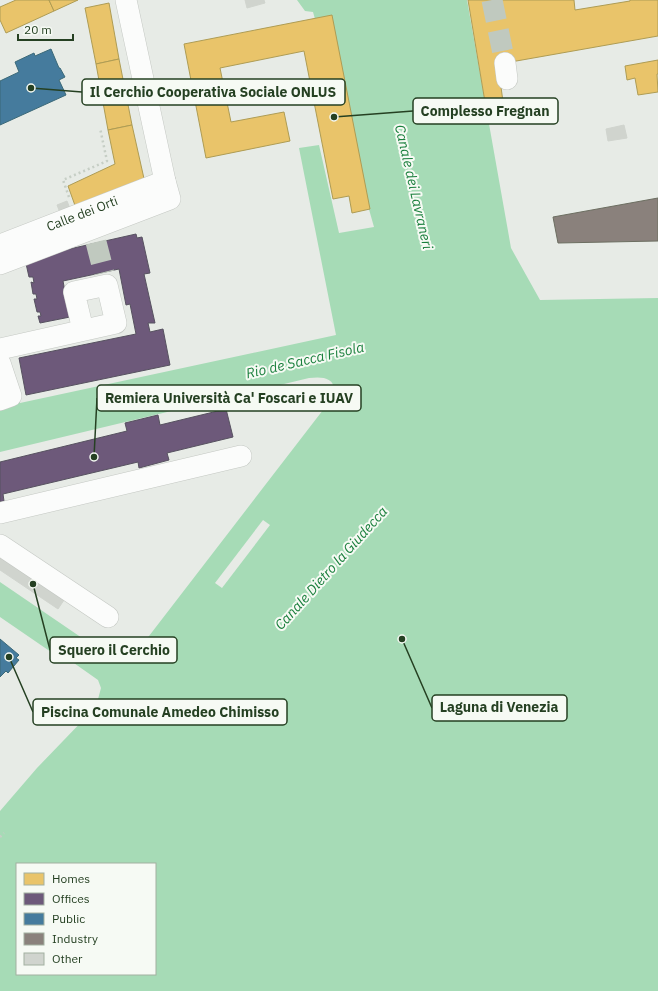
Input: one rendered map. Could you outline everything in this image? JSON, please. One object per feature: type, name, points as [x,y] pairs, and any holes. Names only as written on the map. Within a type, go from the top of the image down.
[{"type":"street","name":"Calle dei Orti","points":[[0,246],[60,232],[95,235],[170,199],[126,0]]},
{"type":"street","name":"Calle dei Orti","points":[[0,264],[60,232],[76,216],[165,181]]},
{"type":"street","points":[[0,349],[116,323],[106,279],[74,292],[83,330]]},
{"type":"street","points":[[0,362],[5,398]]},
{"type":"street","points":[[0,513],[241,456]]},
{"type":"street","points":[[0,545],[108,617]]},
{"type":"path","points":[[76,216],[63,180],[107,160],[100,128]]},
{"type":"path","points":[[0,837],[4,833]]},
{"type":"water","points":[[297,0],[467,0],[511,248],[540,300],[658,298],[658,991],[0,991],[0,811],[37,768],[89,714],[97,703],[101,688],[98,680],[54,649],[51,652],[0,617],[0,582],[107,655],[120,658],[136,652],[333,397],[334,391],[332,382],[325,378],[309,378],[0,452],[0,408],[19,401],[20,403],[336,335],[299,148],[319,145],[339,233],[374,227],[313,12],[305,11]]},
{"type":"pier","points":[[263,520],[270,525],[222,588],[215,583]]},
{"type":"building: Homes","points":[[16,0],[49,0],[54,11],[6,33],[0,20],[0,7]]},
{"type":"building: Homes","points":[[49,0],[78,0],[54,11]]},
{"type":"building: Homes","points":[[468,0],[574,0],[575,10],[630,0],[658,0],[658,36],[505,63],[500,80],[505,116],[488,120]]},
{"type":"building: Homes","points":[[109,3],[119,59],[96,64],[85,8]]},
{"type":"building: Homes","points":[[332,15],[370,209],[352,213],[349,196],[333,199],[304,51],[220,68],[231,122],[284,112],[290,141],[206,158],[184,44]]},
{"type":"building: Homes","points":[[119,59],[132,125],[108,130],[96,64]]},
{"type":"building: Homes","points":[[658,60],[658,92],[638,95],[635,78],[627,80],[625,66]]},
{"type":"building: Homes","points":[[132,125],[145,183],[77,211],[68,186],[115,164],[108,130]]},
{"type":"building: Offices","points":[[136,234],[137,238],[142,237],[150,273],[144,274],[155,323],[148,323],[150,332],[163,329],[170,365],[26,395],[19,358],[136,334],[130,304],[126,305],[119,269],[63,281],[70,317],[40,323],[38,316],[41,316],[40,312],[37,312],[34,299],[37,299],[36,294],[33,294],[31,282],[34,283],[33,277],[29,277],[25,259]]},
{"type":"building: Offices","points":[[226,409],[233,437],[167,453],[169,460],[139,468],[138,462],[3,494],[4,501],[0,502],[0,462],[127,431],[125,423],[158,415],[160,425]]},
{"type":"building: Public","points":[[51,49],[59,68],[65,77],[59,80],[66,95],[0,125],[0,81],[19,72],[15,62],[34,53],[35,56]]},
{"type":"building: Public","points":[[0,639],[19,655],[16,658],[19,660],[8,673],[6,671],[0,677]]},
{"type":"building: Industry","points":[[658,198],[658,241],[558,243],[553,217]]},
{"type":"building: Other","points":[[245,0],[264,0],[265,3],[247,8]]},
{"type":"building: Other","points":[[624,125],[627,138],[608,141],[606,129]]},
{"type":"building: Other","points":[[67,201],[71,211],[61,215],[57,205]]},
{"type":"building: Other","points":[[0,555],[66,597],[58,609],[0,570]]},
{"type":"tunnel","points":[[492,0],[505,63]]},
{"type":"tunnel","points":[[96,242],[104,273]]},
{"type":"place","name":"Il Cerchio Cooperativa Sociale ONLUS","points":[[31,88]]},
{"type":"place","name":"Complesso Fregnan","points":[[334,117]]},
{"type":"place","name":"Remiera Università Ca' Foscari e IUAV","points":[[94,457]]},
{"type":"place","name":"Squero il Cerchio","points":[[33,584]]},
{"type":"place","name":"Laguna di Venezia","points":[[402,639]]},
{"type":"place","name":"Piscina Comunale Amedeo Chimisso","points":[[9,657]]},
{"type":"water label","name":"Canale dei Lavraneri","points":[[414,187]]},
{"type":"water label","name":"Rio de Sacca Fisola","points":[[305,360]]},
{"type":"water label","name":"Canale Dietro la Giudecca","points":[[331,568]]}]
